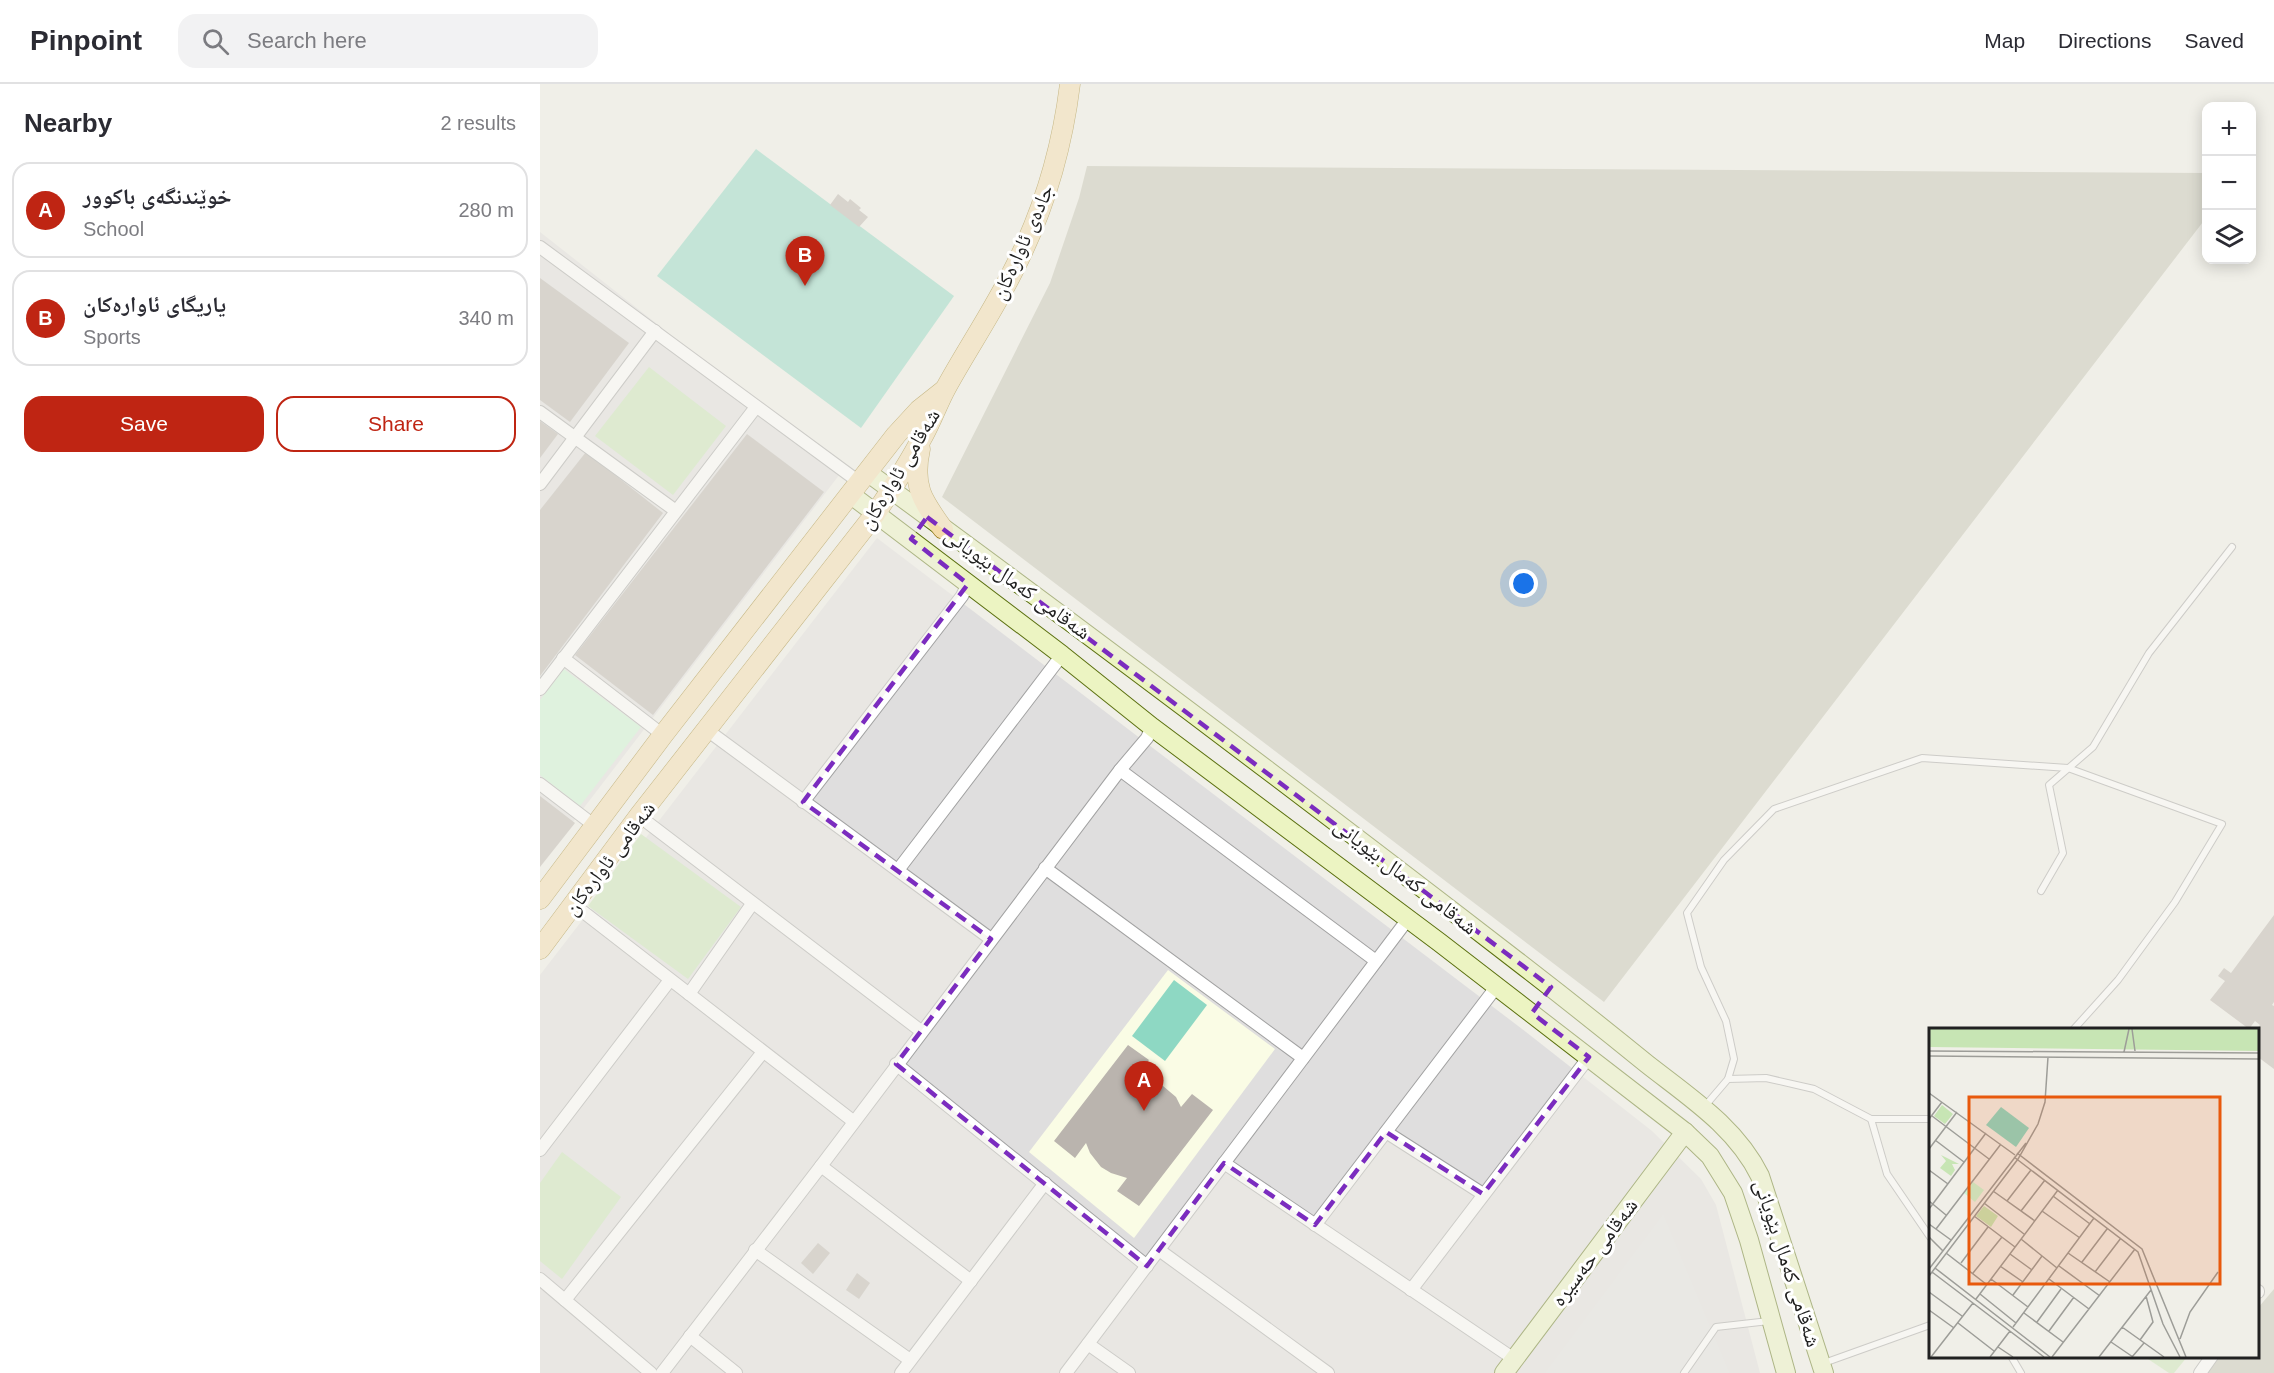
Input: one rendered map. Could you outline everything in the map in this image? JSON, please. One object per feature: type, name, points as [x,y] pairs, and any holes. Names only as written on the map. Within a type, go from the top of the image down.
[{"type":"main road","name":"جادەی ئاوارەکان","points":[[945,389],[1014,270],[1033,225],[1060,146],[1070,84]]},
{"type":"main road","name":"شەقامی ئاوارەکان","points":[[540,948],[639,816],[875,514],[922,438],[945,389]]},
{"type":"main road","name":"شەقامی ئاوارەکان","points":[[540,899],[663,735],[907,422],[945,389]]},
{"type":"main road","points":[[922,438],[916,470],[918,485],[929,509],[943,529]]},
{"type":"main road","name":"شەقامی کەمال بێویانی","points":[[859,483],[891,490],[1065,616],[1551,987],[1703,1108],[1732,1135],[1760,1176],[1823,1369]]},
{"type":"main road","name":"شەقامی کەمال بێویانی","points":[[859,483],[875,514],[1062,655],[1152,727],[1497,986],[1685,1132],[1710,1156],[1733,1193],[1786,1373]]},
{"type":"main road","points":[[911,539],[927,517]]},
{"type":"main road","points":[[1532,1013],[1551,987]]},
{"type":"main road","name":"شەقامی حەسیرە","points":[[1509,1366],[1685,1132]]},
{"type":"street","points":[[540,247],[859,483]]},
{"type":"street","points":[[540,484],[655,331]]},
{"type":"street","points":[[540,689],[756,407]]},
{"type":"street","points":[[540,412],[676,511]]},
{"type":"street","points":[[803,802],[962,596],[968,584]]},
{"type":"street","points":[[898,870],[1062,655]]},
{"type":"street","points":[[563,658],[663,735]]},
{"type":"street","points":[[662,1373],[1045,868],[1147,738],[1152,727]]},
{"type":"street","points":[[707,730],[991,939]]},
{"type":"street","points":[[1120,770],[1376,961]]},
{"type":"street","points":[[540,784],[595,826]]},
{"type":"street","points":[[639,816],[921,1031]]},
{"type":"street","points":[[1045,868],[1303,1058]]},
{"type":"street","points":[[573,904],[853,1121]]},
{"type":"street","points":[[689,994],[752,904]]},
{"type":"street","points":[[1066,1373],[1408,919]]},
{"type":"street","points":[[540,1149],[670,980]]},
{"type":"street","points":[[1315,1225],[1497,986]]},
{"type":"street","points":[[565,1300],[763,1052]]},
{"type":"street","points":[[1411,1290],[1589,1057]]},
{"type":"street","points":[[896,1064],[1147,1266]]},
{"type":"street","points":[[1386,1132],[1483,1194]]},
{"type":"street","points":[[1224,1163],[1411,1290],[1509,1366]]},
{"type":"street","points":[[821,1166],[971,1281]]},
{"type":"street","points":[[901,1373],[1045,1183]]},
{"type":"street","points":[[755,1250],[910,1360]]},
{"type":"street","points":[[1159,1250],[1326,1372]]},
{"type":"street","points":[[540,1279],[651,1373]]},
{"type":"street","points":[[690,1336],[736,1373]]},
{"type":"street","points":[[1088,1344],[1129,1373]]},
{"type":"street","points":[[2200,1373],[2211,1358]]},
{"type":"lane","points":[[2041,891],[2063,853],[2049,784],[2094,747],[2149,653],[2232,547]]},
{"type":"lane","points":[[1703,1108],[1728,1079],[1734,1059],[1726,1021],[1701,967],[1686,913],[1724,860],[1774,809],[1922,758],[2068,768],[2222,824],[2175,902],[2118,980],[2074,1028]]},
{"type":"lane","points":[[1728,1079],[1766,1078],[1814,1089],[1871,1119],[1929,1119]]},
{"type":"lane","points":[[1871,1119],[1887,1174],[1929,1236]]},
{"type":"lane","points":[[1684,1373],[1716,1327],[1772,1321]]},
{"type":"lane","points":[[1823,1369],[1929,1325]]},
{"type":"lane","points":[[2012,1358],[2021,1373]]},
{"type":"highlighted area","points":[[927,517],[1551,987],[1532,1013],[1589,1057],[1483,1194],[1386,1132],[1315,1225],[1224,1163],[1147,1266],[896,1064],[991,939],[803,802],[968,584],[911,539]]},
{"type":"shaded area","points":[[1087,166],[2202,173],[2202,223],[1604,1002],[942,497],[1050,283],[1079,198]]},
{"type":"shaded area","points":[[540,232],[843,470],[540,865]]},
{"type":"shaded area","points":[[877,538],[1526,1032],[1652,1131],[1701,1179],[1716,1205],[1760,1373],[540,1373],[540,975]]},
{"type":"shaded area","points":[[1168,970],[1275,1049],[1134,1238],[1029,1152]]},
{"type":"shaded area","points":[[1663,1215],[1729,1373],[1547,1373],[1546,1372]]},
{"type":"shaded area","points":[[2274,1289],[2274,1373],[2203,1373],[2216,1358],[2259,1358],[2259,1307]]},
{"type":"green space","points":[[756,149],[954,296],[861,428],[657,276]]},
{"type":"green space","points":[[649,367],[726,426],[673,495],[595,436]]},
{"type":"green space","points":[[564,669],[641,727],[580,806],[540,775],[540,700]]},
{"type":"green space","points":[[641,834],[741,907],[688,979],[588,906]]},
{"type":"green space","points":[[1174,980],[1207,1005],[1165,1061],[1132,1036]]},
{"type":"green space","points":[[562,1152],[621,1197],[562,1279],[540,1261],[540,1183]]},
{"type":"green space","points":[[2146,1358],[2186,1358],[2174,1373],[2169,1373]]},
{"type":"building","points":[[838,194],[848,202],[850,199],[868,217],[859,227],[830,205]]},
{"type":"building","points":[[540,278],[629,343],[570,422],[540,400]]},
{"type":"building","points":[[540,421],[558,434],[540,458]]},
{"type":"building","points":[[747,434],[824,492],[653,715],[575,655]]},
{"type":"building","points":[[586,452],[663,513],[540,676],[540,510]]},
{"type":"building","points":[[540,796],[575,823],[540,867]]},
{"type":"building","points":[[2274,915],[2274,1002],[2272,1005],[2274,1006],[2274,1069],[2259,1058],[2258,1028],[2260,1025],[2255,1021],[2248,1028],[2210,1000],[2225,981],[2218,976],[2224,968],[2231,973]]},
{"type":"building","points":[[1128,1045],[1149,1060],[1136,1077],[1153,1080],[1163,1086],[1176,1097],[1181,1107],[1192,1094],[1213,1110],[1139,1206],[1117,1191],[1127,1178],[1101,1167],[1090,1153],[1086,1143],[1075,1158],[1054,1141]]},
{"type":"building","points":[[818,1243],[830,1253],[813,1274],[801,1263]]},
{"type":"building","points":[[857,1273],[870,1283],[859,1299],[846,1290]]},
{"type":"place","name":"یاریگای ئاوارەکان","points":[[805,286]]},
{"type":"place","name":"خوێندنگەی باکوور","points":[[1144,1111]]}]
